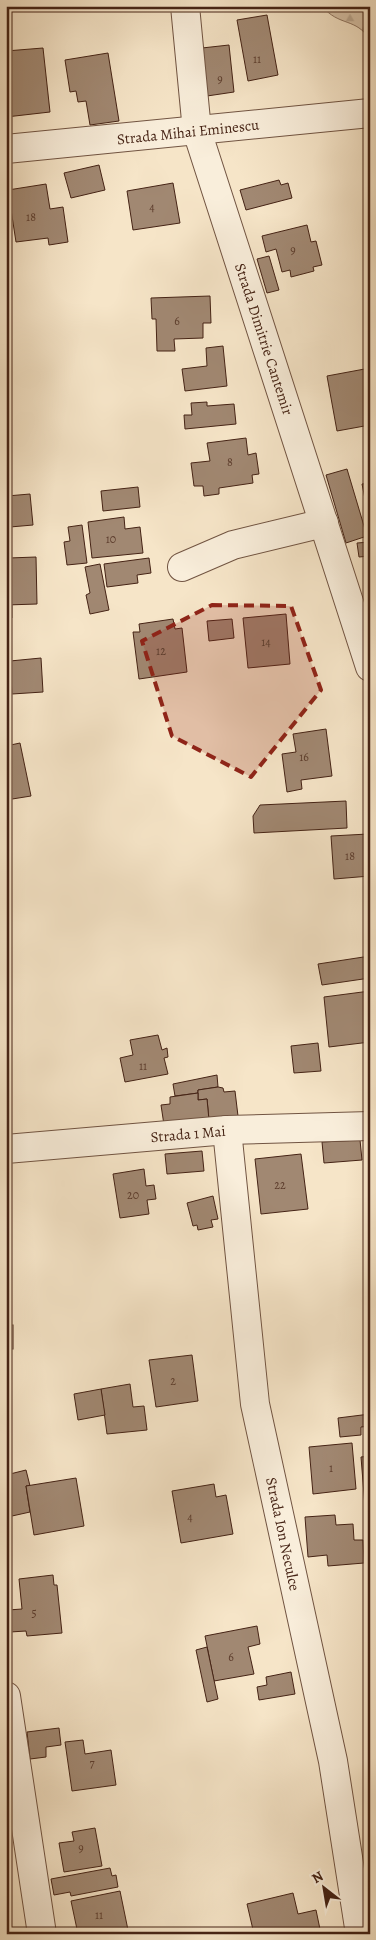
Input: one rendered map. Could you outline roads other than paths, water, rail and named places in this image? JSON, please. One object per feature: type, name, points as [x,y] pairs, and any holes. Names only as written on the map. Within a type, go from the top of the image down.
[{"type":"street","name":"Strada Dimitrie Cantemir","points":[[185,6],[197,131],[370,667]]},
{"type":"street","name":"Strada Mihai Eminescu","points":[[6,150],[370,113]]},
{"type":"street","points":[[182,567],[232,545],[324,523]]},
{"type":"street","name":"Strada 1 Mai","points":[[6,1149],[228,1130],[370,1126]]},
{"type":"street","name":"Strada Ion Neculce","points":[[228,1130],[255,1404],[333,1761],[360,1934]]},
{"type":"street","points":[[6,1696],[42,1934]]}]
